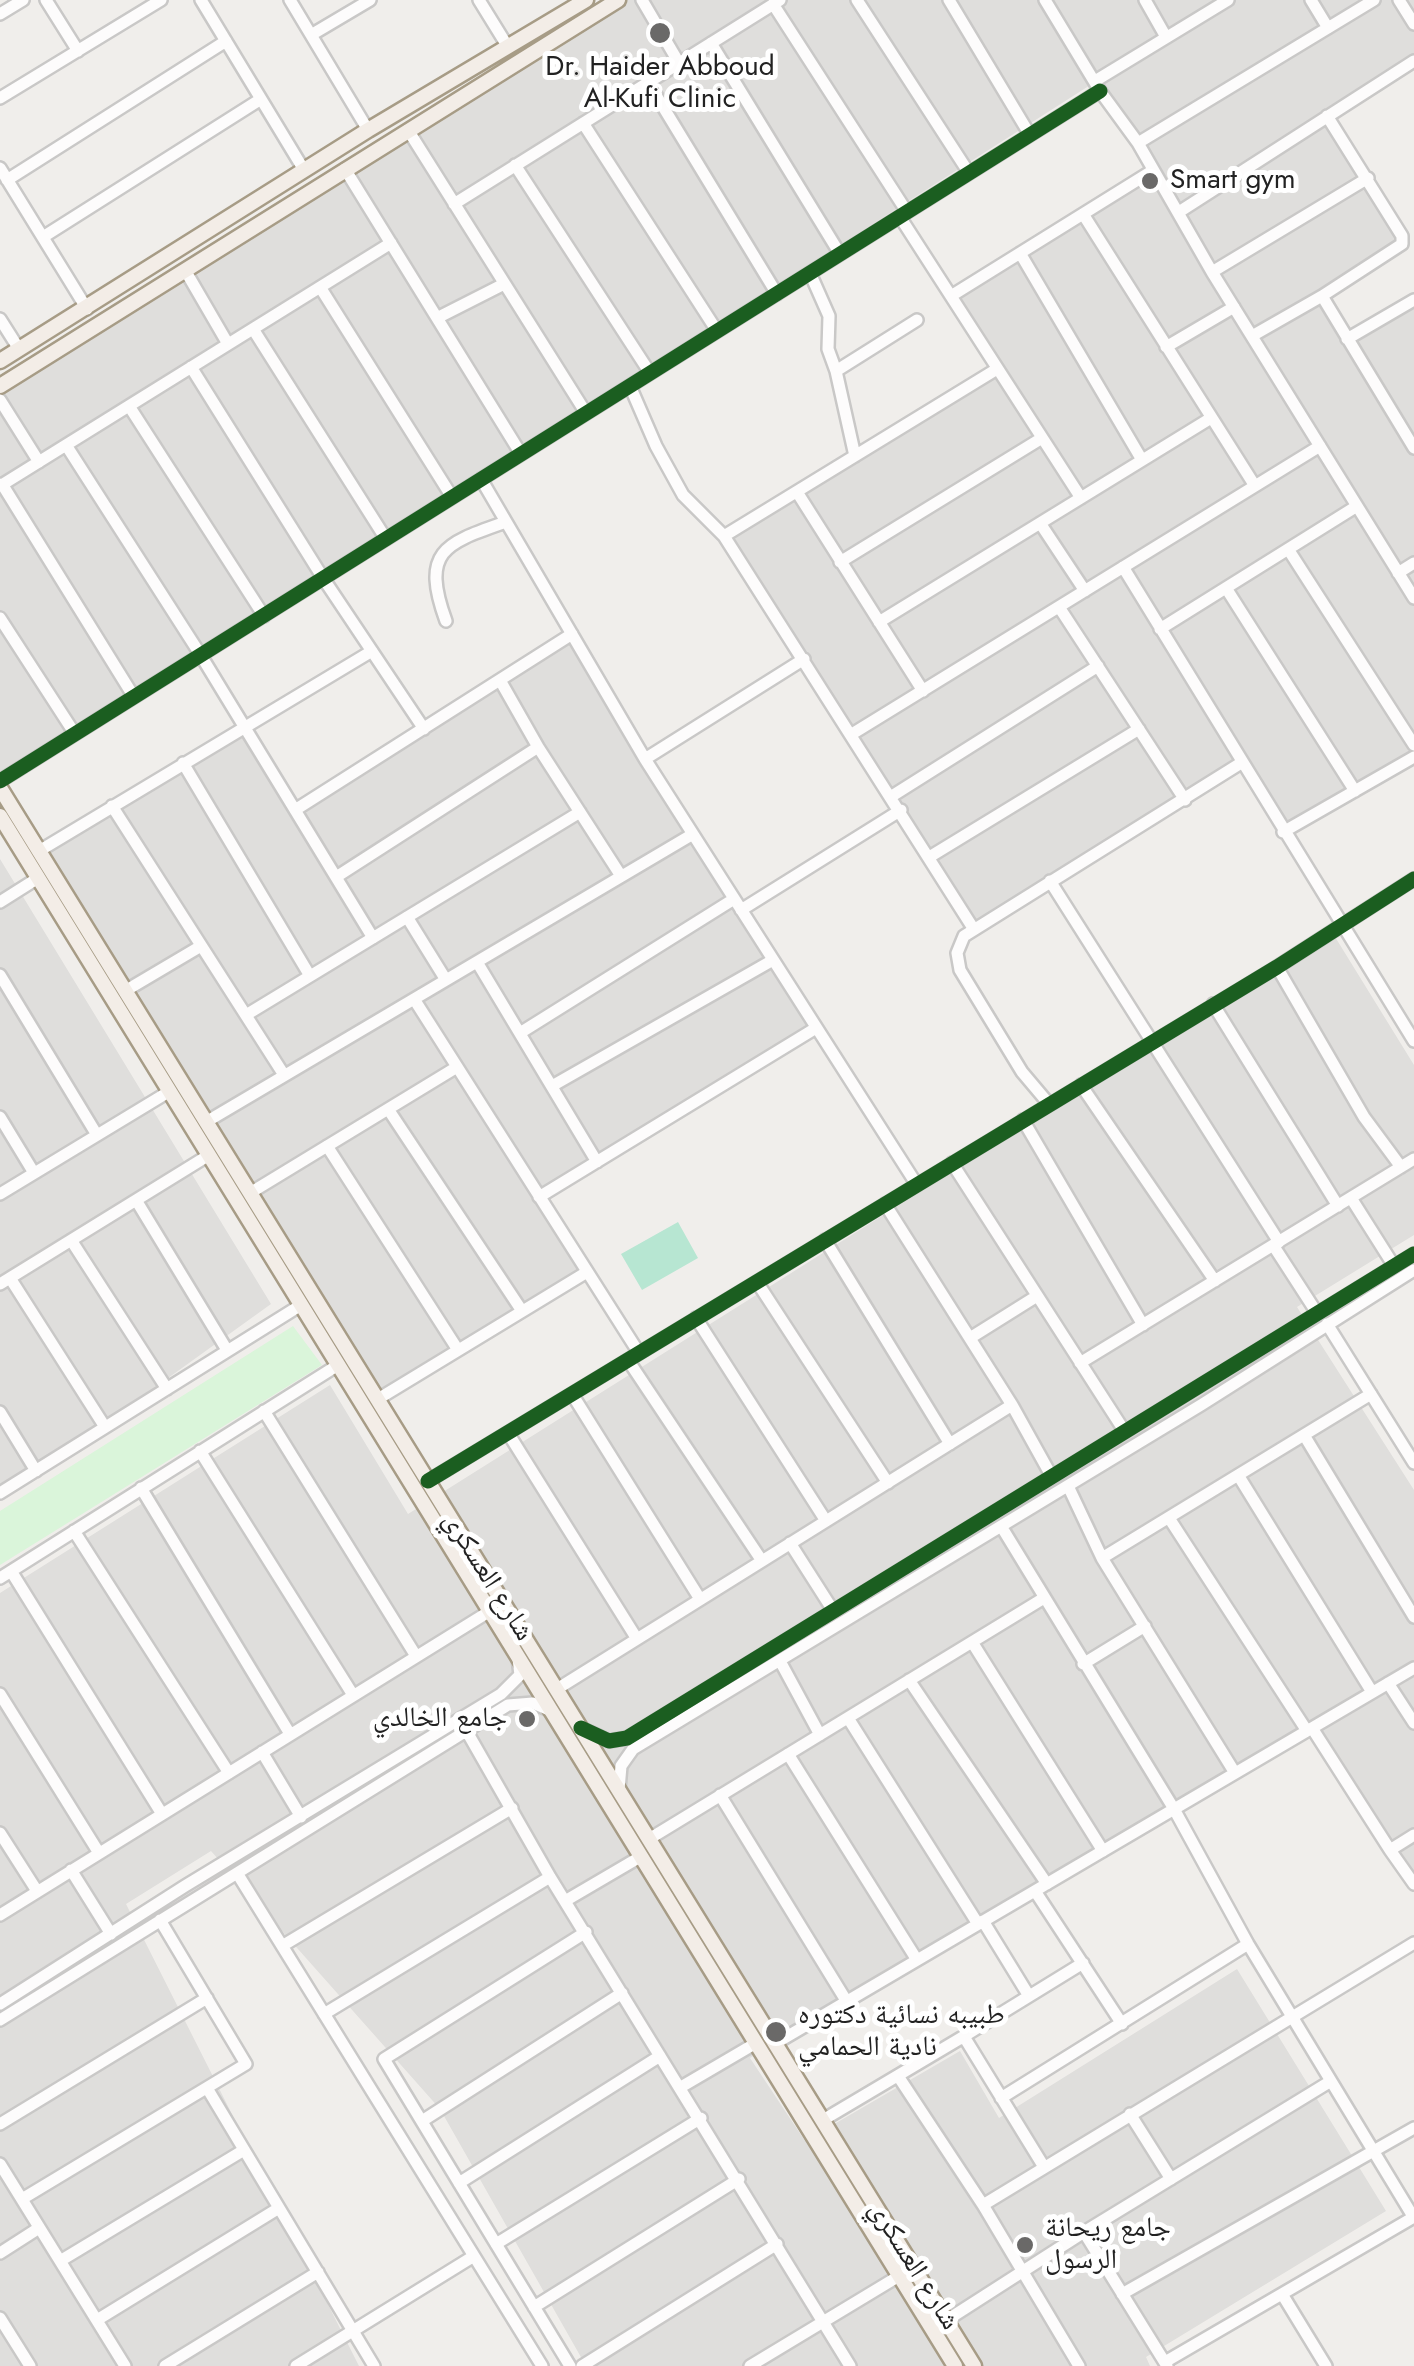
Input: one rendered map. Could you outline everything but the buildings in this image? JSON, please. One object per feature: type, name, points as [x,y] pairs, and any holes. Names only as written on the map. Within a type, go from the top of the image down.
[{"type":"main road","points":[[0,361],[368,130],[586,0]]},
{"type":"main road","points":[[0,386],[618,0]]},
{"type":"main road","points":[[123,286],[125,300],[136,300]]},
{"type":"main road","points":[[102,300],[114,302],[114,314]]},
{"type":"main road","name":"شارع العسكري","points":[[0,785],[126,991],[131,1014]]},
{"type":"main road","name":"شارع العسكري","points":[[0,816],[144,1036],[206,1122],[428,1481],[448,1529]]},
{"type":"main road","name":"شارع العسكري","points":[[144,1036],[170,1091],[338,1365],[557,1689],[974,2366]]},
{"type":"main road","name":"شارع العسكري","points":[[465,1556],[490,1611],[516,1654],[955,2366]]},
{"type":"main road","points":[[690,1936],[698,1939],[705,1929]]},
{"type":"main road","points":[[708,1964],[714,1955],[724,1959]]},
{"type":"street","points":[[0,14],[23,0]]},
{"type":"street","points":[[46,0],[78,51]]},
{"type":"street","points":[[0,98],[78,51],[140,6],[162,0]]},
{"type":"street","points":[[201,0],[304,170]]},
{"type":"street","points":[[290,0],[368,130]]},
{"type":"street","points":[[312,35],[370,0]]},
{"type":"street","points":[[479,0],[508,47]]},
{"type":"street","points":[[642,0],[679,63]]},
{"type":"street","points":[[857,0],[969,173]]},
{"type":"street","points":[[949,0],[1030,135]]},
{"type":"street","points":[[1045,0],[1138,144],[1212,272],[1414,598]]},
{"type":"street","points":[[1144,0],[1166,37]]},
{"type":"street","points":[[0,785],[200,654],[1030,135],[1166,37],[1228,0]]},
{"type":"street","points":[[1311,0],[1328,28]]},
{"type":"street","points":[[1138,144],[1374,0]]},
{"type":"street","points":[[1399,0],[1414,24]]},
{"type":"street","points":[[454,204],[776,2],[951,296],[1081,498]]},
{"type":"street","points":[[87,309],[4,174],[226,41]]},
{"type":"street","points":[[711,43],[840,254]]},
{"type":"street","points":[[1179,212],[1414,61]]},
{"type":"street","points":[[648,82],[777,294]]},
{"type":"street","points":[[43,237],[261,99]]},
{"type":"street","points":[[1252,336],[1402,244],[1402,236],[1327,116]]},
{"type":"street","points":[[583,123],[717,331]]},
{"type":"street","points":[[408,130],[586,414]]},
{"type":"street","points":[[515,166],[650,373]]},
{"type":"street","points":[[345,169],[522,454]]},
{"type":"street","points":[[951,296],[1152,170]]},
{"type":"street","points":[[1212,272],[1368,178]]},
{"type":"street","points":[[1083,214],[1254,486]]},
{"type":"street","points":[[134,697],[1,485],[391,243]]},
{"type":"street","points":[[1020,254],[1142,460]]},
{"type":"street","points":[[185,270],[228,344]]},
{"type":"street","points":[[810,273],[827,306],[831,327],[828,350],[856,456]]},
{"type":"street","points":[[437,318],[504,284]]},
{"type":"street","points":[[320,286],[452,498]]},
{"type":"street","points":[[1322,296],[1414,448]]},
{"type":"street","points":[[1348,339],[1414,301]]},
{"type":"street","points":[[1166,347],[1234,307]]},
{"type":"street","points":[[0,320],[20,349]]},
{"type":"street","points":[[836,371],[917,320]]},
{"type":"street","points":[[253,328],[386,539]]},
{"type":"street","points":[[191,367],[424,729]]},
{"type":"street","points":[[724,536],[997,369]]},
{"type":"street","points":[[630,386],[683,495],[724,536],[974,928]]},
{"type":"street","points":[[0,400],[38,462]]},
{"type":"street","points":[[129,406],[264,616]]},
{"type":"street","points":[[879,622],[1211,418]]},
{"type":"street","points":[[840,562],[1042,438]]},
{"type":"street","points":[[66,444],[374,938]]},
{"type":"street","points":[[852,734],[1320,446]]},
{"type":"street","points":[[481,480],[645,759],[917,1185]]},
{"type":"street","points":[[797,492],[923,691]]},
{"type":"street","points":[[1160,629],[1357,506]]},
{"type":"street","points":[[446,621],[434,578],[448,546],[506,522]]},
{"type":"street","points":[[1040,523],[1085,591]]},
{"type":"street","points":[[1288,549],[1414,745]]},
{"type":"street","points":[[1398,572],[1414,564]]},
{"type":"street","points":[[1123,568],[1414,1040]]},
{"type":"street","points":[[1226,588],[1355,791]]},
{"type":"street","points":[[1059,607],[1185,800]]},
{"type":"street","points":[[0,618],[75,734]]},
{"type":"street","points":[[295,810],[572,634]]},
{"type":"street","points":[[39,852],[372,650]]},
{"type":"street","points":[[645,759],[804,659]]},
{"type":"street","points":[[892,796],[1098,666]]},
{"type":"street","points":[[501,682],[538,747],[622,876]]},
{"type":"street","points":[[931,856],[1139,729]]},
{"type":"street","points":[[336,877],[538,747]]},
{"type":"street","points":[[1284,832],[1414,758]]},
{"type":"street","points":[[183,763],[310,976]]},
{"type":"street","points":[[1049,1104],[1022,1072],[960,970],[956,961],[958,947],[974,928],[1241,763]]},
{"type":"street","points":[[112,806],[284,1075]]},
{"type":"street","points":[[520,1033],[901,810]]},
{"type":"street","points":[[246,1015],[580,812]]},
{"type":"street","points":[[206,1122],[693,834]]},
{"type":"street","points":[[0,902],[38,878]]},
{"type":"street","points":[[428,1481],[1414,879]]},
{"type":"street","points":[[1050,881],[1317,1313]]},
{"type":"street","points":[[407,917],[446,980]]},
{"type":"street","points":[[126,991],[201,946]]},
{"type":"street","points":[[552,1086],[773,960]]},
{"type":"street","points":[[477,962],[598,1162]]},
{"type":"street","points":[[1277,966],[1364,1117],[1401,1167]]},
{"type":"street","points":[[0,975],[97,1135]]},
{"type":"street","points":[[414,999],[762,1561]]},
{"type":"street","points":[[1213,1004],[1338,1206]]},
{"type":"street","points":[[539,1197],[816,1028]]},
{"type":"street","points":[[250,1193],[457,1067]]},
{"type":"street","points":[[1081,1085],[1215,1280]]},
{"type":"street","points":[[0,1194],[170,1091]]},
{"type":"street","points":[[388,1109],[522,1312]]},
{"type":"street","points":[[0,1117],[34,1173]]},
{"type":"street","points":[[1023,1120],[1143,1325]]},
{"type":"street","points":[[327,1146],[458,1350]]},
{"type":"street","points":[[105,1427],[5,1281],[208,1155]]},
{"type":"street","points":[[1080,1363],[1414,1159]]},
{"type":"street","points":[[952,1163],[1124,1432]]},
{"type":"street","points":[[1350,1198],[1394,1266]]},
{"type":"street","points":[[136,1200],[227,1350]]},
{"type":"street","points":[[885,1204],[1012,1405],[1052,1477]]},
{"type":"street","points":[[71,1240],[167,1388]]},
{"type":"street","points":[[825,1240],[950,1444]]},
{"type":"street","points":[[581,1728],[609,1741],[627,1738],[1414,1254]]},
{"type":"street","points":[[619,1789],[620,1766],[633,1749],[1068,1486],[1414,1270]]},
{"type":"street","points":[[378,1399],[586,1272]]},
{"type":"street","points":[[757,1282],[888,1482]]},
{"type":"street","points":[[970,1338],[1037,1296]]},
{"type":"street","points":[[0,1493],[301,1305]]},
{"type":"street","points":[[696,1318],[826,1521]]},
{"type":"street","points":[[1327,1324],[1414,1463]]},
{"type":"street","points":[[162,1814],[5,1574],[338,1365]]},
{"type":"street","points":[[1222,1372],[1223,1384],[1231,1386]]},
{"type":"street","points":[[1194,1388],[1201,1393],[1200,1405]]},
{"type":"street","points":[[572,1394],[700,1600]]},
{"type":"street","points":[[1102,1558],[1370,1394]]},
{"type":"street","points":[[557,1689],[1012,1405]]},
{"type":"street","points":[[264,1411],[416,1656]]},
{"type":"street","points":[[0,1412],[36,1470]]},
{"type":"street","points":[[508,1433],[637,1639]]},
{"type":"street","points":[[1304,1435],[1414,1617]]},
{"type":"street","points":[[200,1451],[353,1695]]},
{"type":"street","points":[[1238,1475],[1372,1692]]},
{"type":"street","points":[[1068,1486],[1102,1558],[1236,1773]]},
{"type":"street","points":[[141,1488],[290,1734]]},
{"type":"street","points":[[1170,1518],[1414,1884]]},
{"type":"street","points":[[1001,1526],[1174,1809],[1248,1944],[1414,2218],[1166,2364],[1084,2232]]},
{"type":"street","points":[[74,1531],[228,1772]]},
{"type":"street","points":[[790,1543],[834,1612]]},
{"type":"street","points":[[650,1839],[1044,1598]]},
{"type":"street","points":[[0,1914],[490,1611]]},
{"type":"street","points":[[1083,1664],[1145,1626]]},
{"type":"street","points":[[972,1642],[1103,1851]]},
{"type":"street","points":[[0,2020],[466,1730],[504,1700],[520,1675],[516,1654]]},
{"type":"street","points":[[780,1661],[820,1735]]},
{"type":"street","points":[[776,2044],[1414,1668]]},
{"type":"street","points":[[910,1680],[1048,1884]]},
{"type":"street","points":[[1388,1683],[1414,1722]]},
{"type":"street","points":[[0,1694],[100,1853]]},
{"type":"street","points":[[0,2004],[300,1817],[504,1700],[544,1706],[556,1715]]},
{"type":"street","points":[[848,1718],[1029,1996]]},
{"type":"street","points":[[466,1730],[550,1877],[850,2366]]},
{"type":"street","points":[[262,1752],[300,1817]]},
{"type":"street","points":[[788,1754],[918,1960]]},
{"type":"street","points":[[720,1796],[847,2002]]},
{"type":"street","points":[[282,1946],[512,1808]]},
{"type":"street","points":[[0,1834],[37,1892]]},
{"type":"street","points":[[1390,1850],[1414,1835]]},
{"type":"street","points":[[565,1900],[640,1857]]},
{"type":"street","points":[[71,1870],[111,1934]]},
{"type":"street","points":[[236,1873],[542,2366]]},
{"type":"street","points":[[324,2014],[550,1877]]},
{"type":"street","points":[[1035,1891],[1122,2024]]},
{"type":"street","points":[[22,2199],[246,2064],[160,1920]]},
{"type":"street","points":[[570,2366],[384,2059],[586,1932]]},
{"type":"street","points":[[1001,2098],[1248,1944]]},
{"type":"street","points":[[983,2205],[1414,1944]]},
{"type":"street","points":[[84,1951],[83,1958],[91,1964]]},
{"type":"street","points":[[823,2120],[1083,1963]]},
{"type":"street","points":[[62,1964],[69,1967],[70,1976]]},
{"type":"street","points":[[422,2121],[622,1992]]},
{"type":"street","points":[[0,2124],[207,1998]]},
{"type":"street","points":[[961,2038],[966,2040],[1044,2168]]},
{"type":"street","points":[[681,2087],[756,2042]]},
{"type":"street","points":[[460,2184],[660,2056]]},
{"type":"street","points":[[898,2076],[983,2205],[1080,2366]]},
{"type":"street","points":[[947,2320],[1331,2082]]},
{"type":"street","points":[[207,2088],[374,2366]]},
{"type":"street","points":[[386,2114],[410,2101]]},
{"type":"street","points":[[1130,2114],[1171,2179]]},
{"type":"street","points":[[496,2244],[701,2118]]},
{"type":"street","points":[[1122,2294],[1414,2128]]},
{"type":"street","points":[[60,2262],[244,2150]]},
{"type":"street","points":[[0,2164],[125,2366]]},
{"type":"street","points":[[534,2307],[739,2180]]},
{"type":"street","points":[[96,2320],[279,2208]]},
{"type":"street","points":[[0,2253],[40,2228]]},
{"type":"street","points":[[582,2366],[777,2244]]},
{"type":"street","points":[[296,2366],[474,2256]]},
{"type":"street","points":[[166,2366],[318,2272]]},
{"type":"street","points":[[750,2366],[899,2276]]},
{"type":"street","points":[[1282,2294],[1325,2366]]},
{"type":"street","points":[[0,2318],[30,2366]]},
{"type":"shaded area","points":[[620,0],[1414,0],[1414,61],[1327,117],[1402,244],[1322,296],[1348,339],[1414,302],[1414,756],[1283,832],[1242,764],[973,928],[724,536],[997,369],[951,296],[1152,171],[1095,82],[0,781],[0,385]]},
{"type":"shaded area","points":[[572,634],[816,1028],[540,1197],[587,1272],[378,1399],[39,851],[244,725],[295,809]]},
{"type":"shaded area","points":[[0,859],[271,1304],[100,1427],[0,1492]]},
{"type":"shaded area","points":[[1332,932],[1414,1065],[1414,1235],[1297,1307],[1414,1490],[1414,1881],[1401,1862],[1392,1864],[1309,1729],[750,2058],[805,2141],[960,2051],[999,2118],[1237,1969],[1386,2211],[1146,2357],[1150,2366],[586,2366],[440,2109],[211,1851],[126,1904],[359,2366],[0,2366],[0,1593],[330,1385],[408,1514]]},
{"type":"green space","points":[[678,1222],[698,1258],[642,1290],[621,1254]]},
{"type":"green space","points":[[293,1326],[322,1365],[0,1565],[0,1511]]},
{"type":"cycle path","points":[[0,781],[1100,91]]},
{"type":"cycle path","points":[[428,1481],[1277,967],[1414,879]]},
{"type":"cycle path","points":[[581,1728],[609,1741],[627,1738],[1414,1254]]},
{"type":"place","name":"Dr. Haider Abboud Al-Kufi Clinic","points":[[660,33]]},
{"type":"place","name":"Smart gym","points":[[1150,181]]},
{"type":"place","name":"جامع الخالدي","points":[[527,1719]]},
{"type":"place","name":"طبيبه نسائية دكتوره نادية الحمامي","points":[[776,2032]]},
{"type":"place","name":"جامع ريحانة الرسول","points":[[1025,2245]]}]
